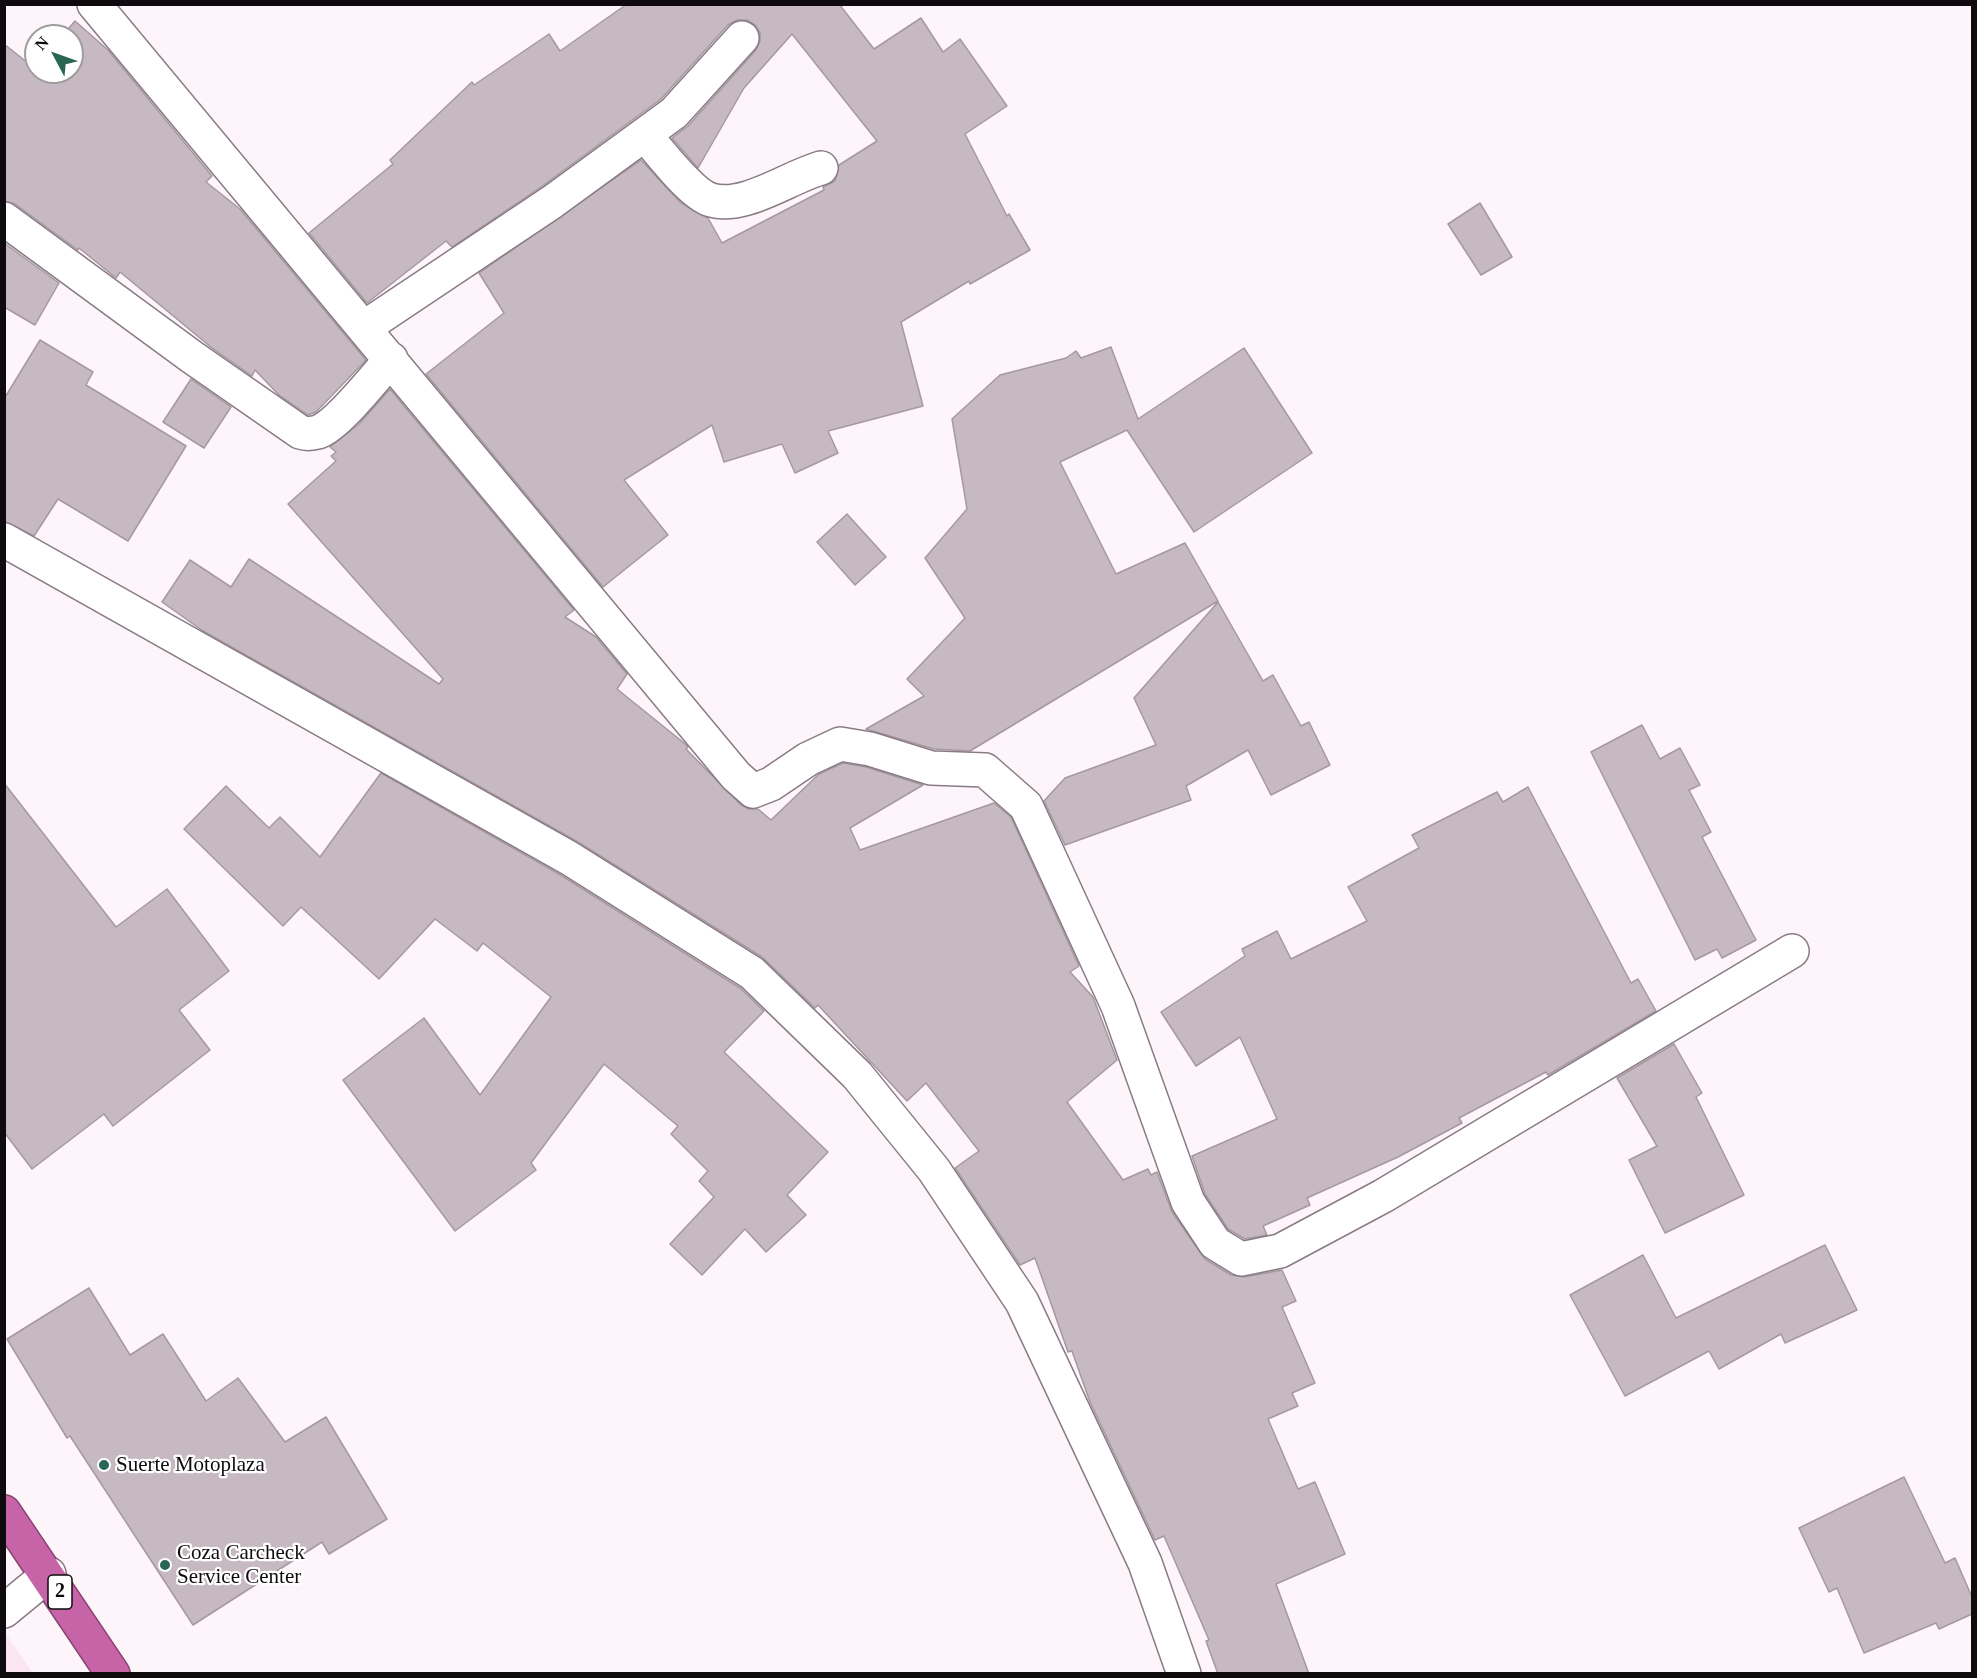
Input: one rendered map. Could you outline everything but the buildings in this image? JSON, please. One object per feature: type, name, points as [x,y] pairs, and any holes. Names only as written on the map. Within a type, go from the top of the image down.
[{"type":"highway","name":"2","points":[[4,1512],[49,1574],[113,1674]]},
{"type":"street","points":[[94,4],[365,327],[736,776],[753,790],[771,784],[808,759],[840,744],[870,749],[931,768],[985,770],[1026,806],[1118,1006],[1188,1202],[1215,1243],[1241,1259],[1280,1251],[1383,1197],[1791,951]]},
{"type":"street","points":[[365,327],[552,202],[674,114],[742,38]]},
{"type":"street","points":[[645,135],[694,188],[710,200],[736,202],[800,174],[821,168]]},
{"type":"street","points":[[4,219],[192,357],[300,432],[318,432],[330,424],[391,359]]},
{"type":"street","points":[[4,540],[568,858],[752,973],[857,1075],[934,1170],[1022,1302],[1145,1563],[1184,1674]]},
{"type":"street","points":[[4,1611],[49,1574]]},
{"type":"shaded area","points":[[5,1633],[33,1673],[5,1673]]},
{"type":"place","name":"Suerte Motoplaza","points":[[104,1465]]},
{"type":"place","name":"Coza Carcheck Service Center","points":[[165,1565]]}]
